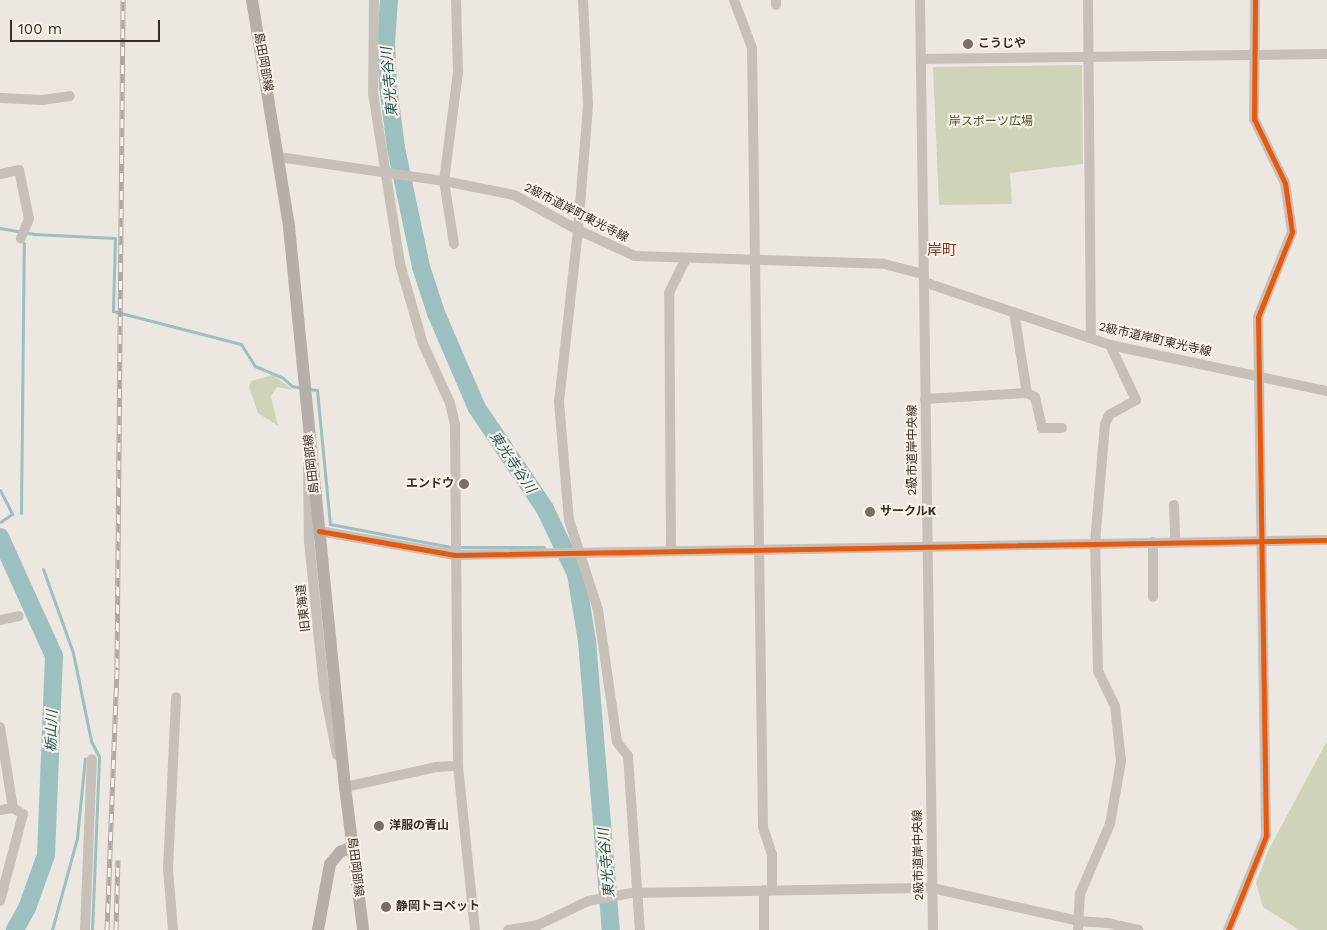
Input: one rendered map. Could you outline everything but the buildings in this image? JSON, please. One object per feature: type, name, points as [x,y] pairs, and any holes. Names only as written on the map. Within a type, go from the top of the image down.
[{"type":"main road","name":"島田岡部線","points":[[252,0],[279,157],[345,787],[363,930]]},
{"type":"main road","points":[[318,930],[330,864],[340,852],[352,847]]},
{"type":"street","points":[[374,0],[373,93],[391,173],[409,301],[455,425],[458,766],[475,930]]},
{"type":"street","points":[[454,244],[444,181],[458,71],[456,0]]},
{"type":"street","points":[[583,0],[588,106],[578,230],[559,402],[569,520],[598,610],[617,742],[628,756],[634,893],[640,930]]},
{"type":"street","points":[[734,0],[752,48],[763,827],[772,854],[764,930]]},
{"type":"street","name":"2級市道岸中央線","points":[[920,0],[926,544],[933,930]]},
{"type":"street","points":[[1088,0],[1090,56],[1091,338]]},
{"type":"street","points":[[1228,930],[1266,836],[1258,316],[1292,232],[1285,183],[1254,119],[1254,0]]},
{"type":"street","points":[[922,59],[1327,54]]},
{"type":"street","points":[[0,98],[42,100],[70,96]]},
{"type":"street","name":"2級市道岸町東光寺線","points":[[279,157],[414,176],[514,195],[578,230],[635,256],[755,262],[884,264],[1110,345],[1327,390]]},
{"type":"street","points":[[0,174],[19,170],[29,220],[21,238]]},
{"type":"street","points":[[671,550],[670,293],[686,258]]},
{"type":"street","points":[[1014,312],[1028,393]]},
{"type":"street","points":[[1078,926],[1080,894],[1110,824],[1121,761],[1115,706],[1098,671],[1095,543],[1105,424],[1109,415],[1136,400],[1110,345]]},
{"type":"street","points":[[925,399],[1028,393],[1035,397],[1042,428],[1062,428]]},
{"type":"street","name":"旧東海道","points":[[308,425],[308,496],[313,580],[324,688],[345,787]]},
{"type":"street","points":[[1174,505],[1175,542]]},
{"type":"street","points":[[319,531],[455,555],[926,544],[1327,540]]},
{"type":"street","points":[[1153,597],[1154,542]]},
{"type":"street","points":[[0,620],[19,616]]},
{"type":"street","points":[[173,930],[168,869],[176,697]]},
{"type":"street","points":[[0,727],[14,808]]},
{"type":"street","points":[[85,930],[92,759]]},
{"type":"street","points":[[345,787],[436,767],[458,766]]},
{"type":"street","points":[[0,810],[14,808],[23,814],[0,901]]},
{"type":"street","points":[[508,930],[538,925],[588,901],[634,893],[932,888],[1078,926],[1108,923],[1138,930]]},
{"type":"green space","name":"岸スポーツ広場","points":[[1082,65],[1083,164],[1010,173],[1012,204],[939,205],[933,67]]},
{"type":"green space","points":[[273,375],[293,390],[277,387],[271,396],[278,426],[258,413],[249,387],[251,381]]},
{"type":"green space","points":[[1327,741],[1327,930],[1299,930],[1263,907],[1256,883],[1269,849]]},
{"type":"waterway","name":"東光寺谷川","points":[[389,0],[386,43],[388,86],[396,148],[421,267],[436,313],[477,408],[545,509],[576,574],[587,641],[611,930]]},
{"type":"waterway","points":[[0,228],[34,234],[115,238],[113,311],[241,344],[255,366],[283,378],[292,386],[302,388]]},
{"type":"waterway","points":[[21,513],[24,243]]},
{"type":"waterway","points":[[308,389],[317,390],[330,524],[451,547],[544,547]]},
{"type":"waterway","points":[[0,490],[12,514],[0,522]]},
{"type":"waterway","name":"栃山川","points":[[0,537],[54,656],[46,855],[27,908],[15,930]]},
{"type":"waterway","points":[[43,569],[73,653],[91,741],[99,757],[92,930]]},
{"type":"waterway","points":[[52,930],[77,838],[85,758]]},
{"type":"railway","points":[[107,930],[117,667],[123,0]]},
{"type":"railway","points":[[116,930],[118,860]]},
{"type":"cycle path","points":[[1228,930],[1266,836],[1258,317],[1292,232],[1285,183],[1254,119],[1255,0]]},
{"type":"cycle path","points":[[319,531],[455,555],[1327,540]]},
{"type":"place","name":"こうじや","points":[[968,44]]},
{"type":"place","name":"エンドウ","points":[[464,484]]},
{"type":"place","name":"サークルK","points":[[870,512]]},
{"type":"place","name":"洋服の青山","points":[[379,826]]},
{"type":"place","name":"静岡トヨペット","points":[[386,907]]},
{"type":"district","name":"岸町","points":[[942,251]]}]
